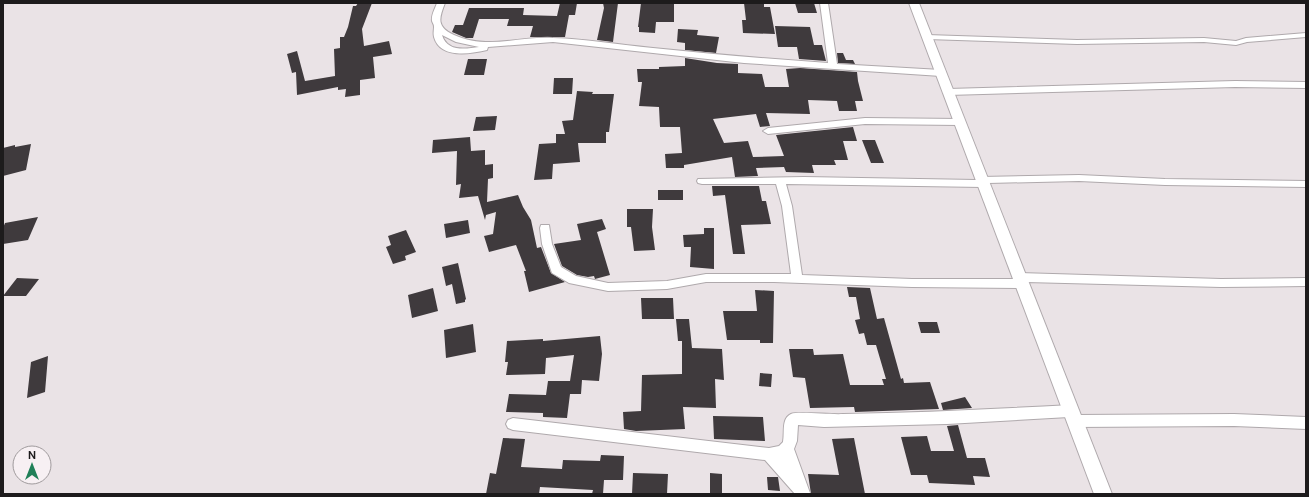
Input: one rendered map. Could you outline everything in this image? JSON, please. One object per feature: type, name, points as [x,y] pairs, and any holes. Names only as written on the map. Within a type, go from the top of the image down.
[{"type":"street","points":[[441,3],[436,15],[438,38],[443,45],[454,50],[482,49],[500,44],[553,40],[744,60],[941,73]]},
{"type":"street","points":[[824,3],[833,65]]},
{"type":"street","points":[[914,3],[1103,494]]},
{"type":"street","points":[[927,37],[1077,42],[1204,40],[1236,43],[1261,38],[1306,35]]},
{"type":"street","points":[[948,92],[1235,84],[1306,85]]},
{"type":"street","points":[[768,131],[865,121],[960,122]]},
{"type":"street","points":[[702,181],[780,180],[982,182],[1079,178],[1165,182],[1306,184]]},
{"type":"street","points":[[780,180],[787,206],[797,278]]},
{"type":"street","points":[[545,228],[547,244],[556,270],[573,280],[608,287],[667,285],[706,278],[797,278],[912,283],[1020,280],[1221,283],[1306,282]]},
{"type":"street","points":[[513,424],[779,454],[787,449],[791,440],[791,422],[795,419],[824,422],[1073,416],[1306,423]]},
{"type":"street","points":[[787,449],[803,494]]},
{"type":"street","points":[[769,454],[803,494]]},
{"type":"building","points":[[358,3],[372,3],[362,29],[364,46],[389,41],[392,54],[373,57],[375,78],[360,80],[360,95],[345,97],[346,89],[338,90],[338,87],[297,95],[296,72],[292,73],[287,54],[297,51],[305,81],[335,76],[334,49],[340,48],[340,37],[344,37],[353,6],[356,6]]},
{"type":"building","points":[[560,3],[577,3],[575,15],[569,15],[565,37],[530,37],[533,26],[507,26],[509,19],[479,19],[473,38],[466,38],[452,32],[455,25],[463,25],[469,8],[524,8],[523,15],[557,16]]},
{"type":"building","points":[[603,3],[618,3],[613,42],[597,40],[604,8]]},
{"type":"building","points":[[641,3],[674,3],[674,22],[656,22],[655,33],[639,32],[638,27]]},
{"type":"building","points":[[744,3],[764,3],[764,7],[770,7],[775,34],[743,33],[742,20],[746,20]]},
{"type":"building","points":[[795,3],[814,3],[817,13],[798,13]]},
{"type":"building","points":[[775,26],[810,27],[814,45],[822,45],[826,61],[799,59],[797,47],[778,47]]},
{"type":"building","points":[[678,29],[698,30],[697,35],[719,37],[716,53],[685,50],[685,43],[677,42]]},
{"type":"building","points":[[837,53],[843,53],[846,60],[853,60],[855,64],[838,63]]},
{"type":"building","points":[[685,58],[717,63],[738,64],[738,73],[762,74],[765,87],[789,87],[786,69],[800,68],[857,72],[863,101],[855,101],[857,111],[839,111],[837,101],[808,100],[810,114],[766,113],[770,126],[760,127],[756,114],[713,119],[724,143],[748,141],[753,157],[784,156],[776,135],[853,127],[857,141],[843,141],[848,160],[834,160],[836,165],[812,165],[814,173],[786,172],[784,167],[756,168],[758,176],[735,177],[732,157],[684,165],[684,168],[666,168],[665,154],[682,153],[680,127],[660,127],[659,107],[639,106],[642,82],[638,82],[637,69],[659,69],[659,67],[685,66]]},
{"type":"building","points":[[468,59],[487,59],[484,75],[464,75]]},
{"type":"building","points":[[554,78],[573,78],[572,94],[553,94]]},
{"type":"building","points":[[577,91],[593,92],[592,94],[614,94],[609,132],[606,132],[606,143],[578,143],[580,162],[553,164],[552,179],[534,180],[539,144],[556,143],[556,134],[565,134],[562,121],[573,120]]},
{"type":"building","points":[[497,116],[495,130],[473,131],[476,117]]},
{"type":"building","points":[[470,137],[471,151],[485,150],[485,165],[493,164],[493,178],[488,179],[487,202],[518,195],[531,220],[537,248],[541,247],[551,273],[565,282],[529,292],[524,271],[526,271],[516,245],[489,252],[484,236],[493,234],[496,212],[486,215],[485,220],[478,196],[459,198],[461,184],[456,185],[457,151],[432,153],[433,140]]},
{"type":"building","points":[[862,140],[875,140],[884,163],[871,163]]},
{"type":"building","points":[[31,144],[26,170],[3,176],[3,148],[15,145],[15,147]]},
{"type":"building","points":[[712,186],[759,186],[762,201],[766,201],[771,224],[741,225],[745,254],[733,254],[725,195],[713,196]]},
{"type":"building","points":[[658,190],[683,190],[683,200],[658,200]]},
{"type":"building","points":[[627,209],[653,209],[652,227],[655,250],[634,251],[631,227],[627,227]]},
{"type":"building","points":[[38,217],[28,240],[3,244],[3,228],[5,223]]},
{"type":"building","points":[[602,219],[606,229],[597,232],[610,275],[595,279],[594,276],[588,277],[577,275],[562,266],[554,244],[581,240],[577,224]]},
{"type":"building","points":[[468,220],[470,233],[446,238],[444,224]]},
{"type":"building","points":[[704,228],[714,228],[714,269],[690,267],[691,247],[684,247],[683,235],[704,234]]},
{"type":"building","points":[[406,230],[416,252],[405,256],[406,260],[393,264],[386,247],[391,245],[388,236]]},
{"type":"building","points":[[458,263],[466,299],[465,302],[456,304],[452,284],[446,286],[442,267]]},
{"type":"building","points":[[17,278],[39,279],[26,296],[3,296]]},
{"type":"building","points":[[847,287],[870,288],[877,319],[884,318],[901,379],[903,378],[904,383],[930,382],[939,409],[855,412],[854,407],[810,408],[805,378],[793,377],[789,349],[813,349],[814,355],[843,354],[850,385],[884,385],[882,379],[886,379],[876,345],[867,345],[864,333],[859,334],[855,320],[860,319],[856,297],[849,297]]},
{"type":"building","points":[[433,288],[438,311],[412,318],[408,295]]},
{"type":"building","points":[[755,290],[774,291],[773,343],[760,343],[760,340],[727,340],[723,311],[757,311]]},
{"type":"building","points":[[641,298],[673,298],[674,319],[642,319]]},
{"type":"building","points":[[676,319],[689,319],[692,348],[722,349],[724,380],[715,379],[716,408],[683,407],[685,429],[636,431],[624,429],[623,412],[641,411],[642,375],[682,374],[682,341],[678,341]]},
{"type":"building","points":[[918,322],[937,322],[940,333],[921,333]]},
{"type":"building","points":[[473,324],[476,352],[446,358],[444,330]]},
{"type":"building","points":[[600,336],[602,354],[599,381],[582,380],[581,394],[570,394],[567,418],[543,417],[543,413],[506,412],[509,394],[546,395],[548,381],[570,381],[574,355],[546,358],[545,374],[506,375],[508,362],[505,362],[507,341],[543,339],[543,341]]},
{"type":"building","points":[[48,356],[45,392],[27,398],[31,362]]},
{"type":"building","points":[[760,373],[772,374],[771,387],[759,386]]},
{"type":"building","points":[[965,397],[972,408],[943,410],[941,403]]},
{"type":"building","points":[[713,416],[763,417],[765,441],[714,439]]},
{"type":"building","points":[[958,425],[967,458],[985,458],[990,477],[973,476],[975,485],[929,483],[927,475],[911,475],[901,437],[927,436],[931,451],[954,451],[947,426]]},
{"type":"building","points":[[503,438],[525,439],[521,467],[562,469],[563,460],[600,461],[601,455],[624,456],[623,480],[604,480],[603,494],[592,494],[593,490],[540,487],[539,494],[486,494],[490,473],[496,474]]},
{"type":"building","points":[[854,438],[865,494],[811,494],[808,474],[839,475],[832,439]]},
{"type":"building","points":[[633,473],[668,474],[667,494],[632,494]]},
{"type":"building","points":[[710,473],[722,474],[722,494],[710,494]]},
{"type":"building","points":[[767,477],[778,477],[780,491],[768,490]]}]
